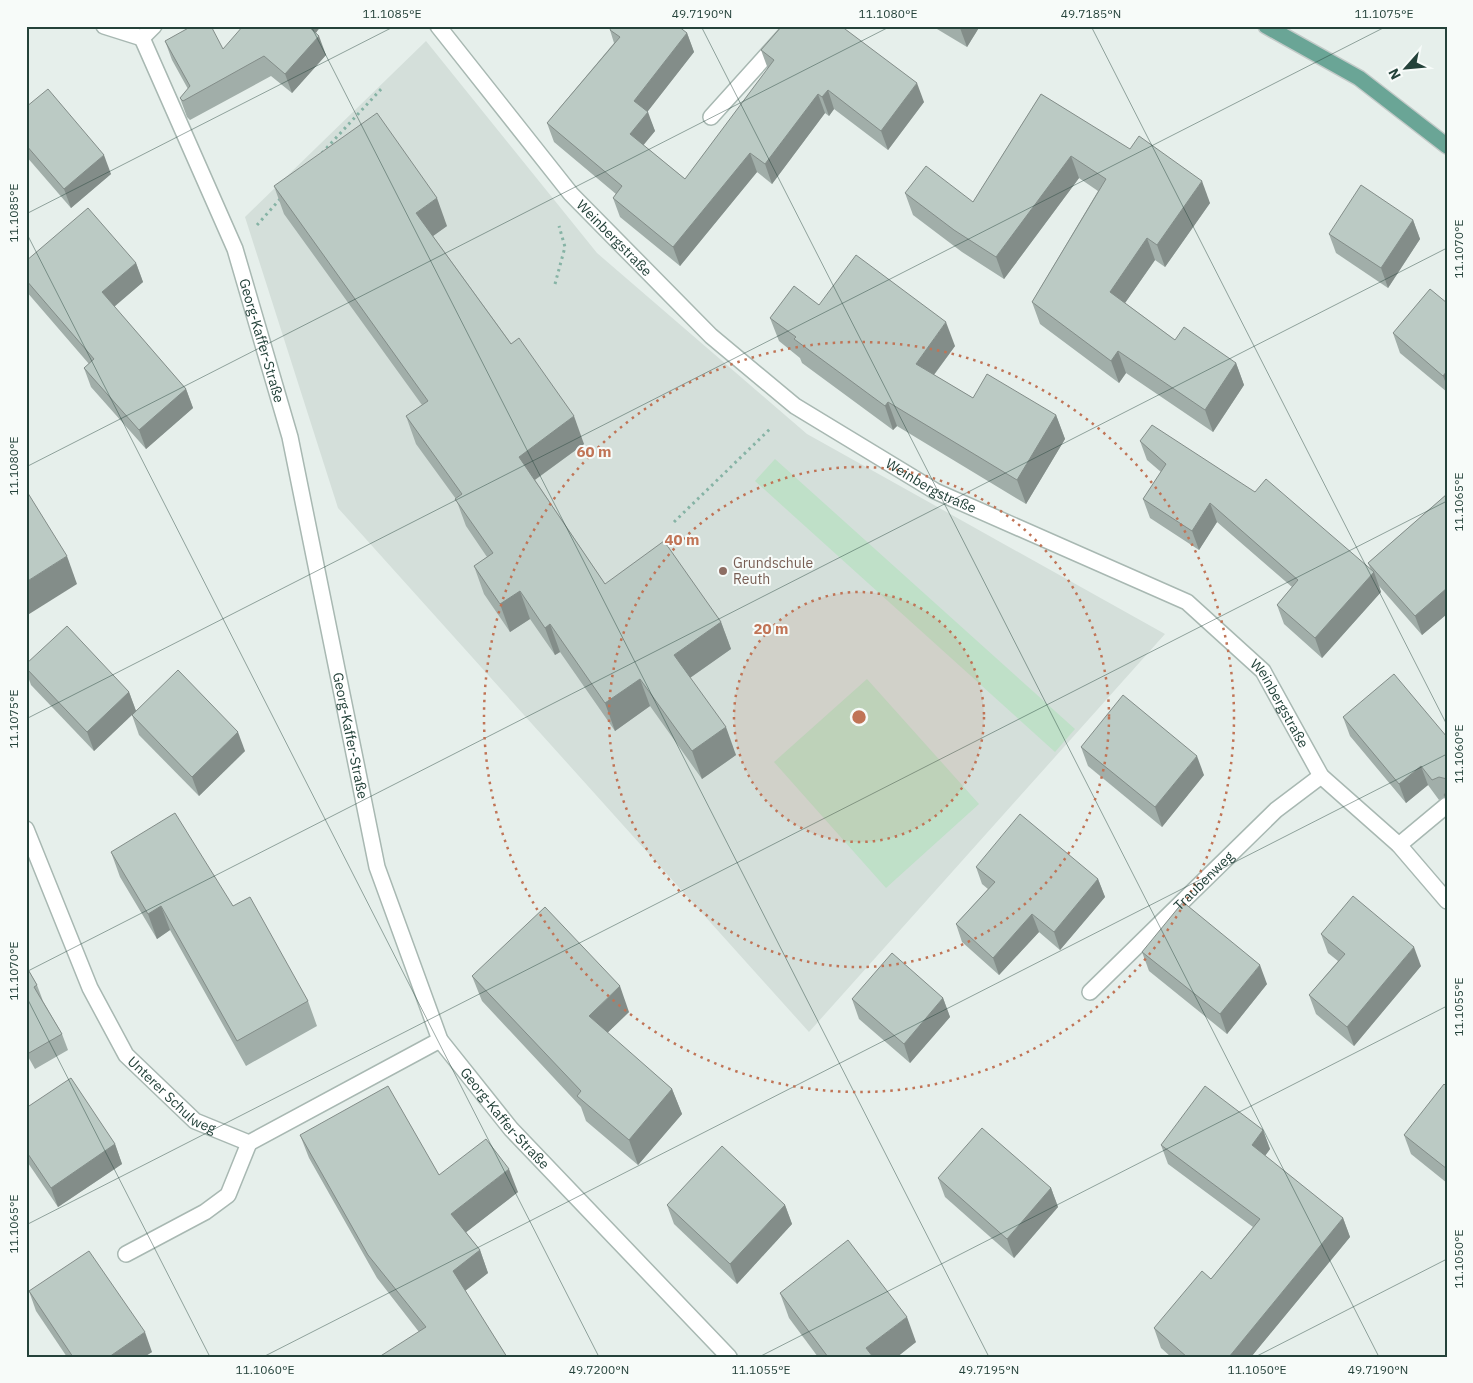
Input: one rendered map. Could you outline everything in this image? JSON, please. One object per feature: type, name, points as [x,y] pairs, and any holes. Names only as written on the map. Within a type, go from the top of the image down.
[{"type":"main road","points":[[1266,26],[1358,78],[1447,146]]},
{"type":"street","points":[[104,26],[142,38],[154,26]]},
{"type":"street","name":"Weinbergstraße","points":[[438,26],[571,194],[711,336],[794,406],[935,491],[1187,602],[1263,671],[1321,776],[1399,845],[1447,901]]},
{"type":"street","points":[[711,118],[793,26]]},
{"type":"street","name":"Georg-Kaffer-Straße","points":[[142,38],[235,249],[290,437],[377,867],[440,1040],[511,1129],[729,1357]]},
{"type":"street","name":"Traubenweg","points":[[1090,992],[1276,810],[1321,776]]},
{"type":"street","points":[[1399,845],[1447,805]]},
{"type":"street","name":"Unterer Schulweg","points":[[26,829],[90,988],[126,1055],[195,1122],[249,1143]]},
{"type":"street","points":[[126,1254],[205,1212],[228,1195],[249,1143],[440,1040]]},
{"type":"path","points":[[316,160],[382,87]]},
{"type":"path","points":[[555,284],[565,247],[557,220],[571,194]]},
{"type":"path","points":[[235,249],[282,197]]},
{"type":"path","points":[[674,522],[794,406]]},
{"type":"shaded area","name":"Grundschule Reuth","points":[[426,41],[597,253],[807,434],[1165,634],[809,1032],[338,508],[245,217]]},
{"type":"green space","points":[[775,459],[1075,729],[1055,752],[755,481]]},
{"type":"green space","points":[[867,679],[979,804],[886,888],[774,762]]},
{"type":"building","points":[[192,26],[211,26],[223,49],[243,26],[308,26],[319,36],[285,74],[264,56],[183,101],[180,98],[190,86],[165,41]]},
{"type":"building","points":[[612,26],[678,26],[687,33],[634,101],[648,112],[630,134],[685,179],[774,60],[761,50],[782,26],[841,26],[917,83],[881,131],[828,90],[822,97],[818,94],[765,164],[750,153],[673,247],[613,198],[622,186],[547,123],[620,37],[610,30]]},
{"type":"building","points":[[48,89],[104,155],[64,189],[26,145],[26,107]]},
{"type":"building","points":[[1041,94],[1130,149],[1139,136],[1202,181],[1157,245],[1147,238],[1110,292],[1175,340],[1184,327],[1236,363],[1205,410],[1118,351],[1111,361],[1032,302],[1106,179],[1071,156],[996,257],[954,230],[905,193],[926,166],[973,202]]},
{"type":"building","points":[[377,113],[437,198],[416,213],[511,344],[519,338],[574,416],[519,457],[605,584],[664,541],[721,622],[674,655],[726,727],[692,751],[640,679],[605,703],[550,624],[545,628],[520,591],[500,604],[474,566],[493,553],[455,499],[462,494],[406,416],[428,401],[274,186]]},
{"type":"building","points":[[1361,185],[1413,220],[1381,268],[1329,234]]},
{"type":"building","points":[[88,208],[136,263],[102,292],[186,389],[139,430],[84,368],[94,359],[26,280],[26,261]]},
{"type":"building","points":[[856,255],[946,322],[916,364],[973,398],[987,374],[1056,415],[1017,480],[888,402],[885,406],[794,339],[796,337],[770,318],[794,286],[819,305]]},
{"type":"building","points":[[1430,289],[1447,303],[1447,371],[1443,376],[1393,333]]},
{"type":"building","points":[[1152,425],[1255,492],[1266,479],[1374,572],[1315,638],[1277,605],[1298,580],[1210,503],[1192,531],[1143,499],[1166,464],[1140,441]]},
{"type":"building","points":[[26,490],[67,556],[26,582]]},
{"type":"building","points":[[1447,494],[1447,588],[1415,616],[1368,563]]},
{"type":"building","points":[[67,626],[129,692],[87,732],[26,668],[26,664]]},
{"type":"building","points":[[178,670],[238,732],[192,777],[132,715]]},
{"type":"building","points":[[1394,674],[1447,737],[1447,779],[1439,777],[1432,780],[1421,766],[1399,784],[1343,717]]},
{"type":"building","points":[[1123,695],[1197,756],[1155,807],[1081,747]]},
{"type":"building","points":[[175,813],[233,906],[250,897],[308,1001],[237,1041],[161,906],[148,914],[111,852]]},
{"type":"building","points":[[1020,814],[1098,879],[1054,932],[1032,914],[993,958],[956,924],[995,882],[976,867]]},
{"type":"building","points":[[1353,896],[1414,947],[1347,1027],[1309,995],[1345,954],[1321,934]]},
{"type":"building","points":[[1183,902],[1260,965],[1220,1014],[1142,952]]},
{"type":"building","points":[[545,907],[620,986],[589,1016],[672,1089],[629,1140],[577,1096],[581,1091],[472,976]]},
{"type":"building","points":[[892,953],[943,998],[904,1044],[852,999]]},
{"type":"building","points":[[26,966],[37,985],[34,987],[62,1034],[29,1053],[26,1048]]},
{"type":"building","points":[[71,1078],[115,1144],[51,1188],[26,1151],[26,1108]]},
{"type":"building","points":[[1444,1084],[1447,1087],[1447,1169],[1404,1135]]},
{"type":"building","points":[[388,1086],[439,1175],[486,1139],[509,1169],[451,1214],[480,1250],[453,1271],[507,1357],[379,1357],[426,1327],[368,1255],[300,1135]]},
{"type":"building","points":[[1205,1086],[1263,1130],[1252,1145],[1343,1218],[1229,1357],[1187,1357],[1154,1328],[1202,1271],[1211,1279],[1260,1219],[1161,1145]]},
{"type":"building","points":[[982,1128],[1051,1188],[1007,1239],[938,1178]]},
{"type":"building","points":[[722,1146],[785,1205],[730,1264],[667,1205]]},
{"type":"building","points":[[848,1240],[907,1317],[866,1348],[873,1357],[828,1357],[780,1293]]},
{"type":"building","points":[[89,1251],[145,1332],[109,1357],[73,1357],[29,1291]]},
{"type":"place","name":"Grundschule Reuth","points":[[723,571]]}]
